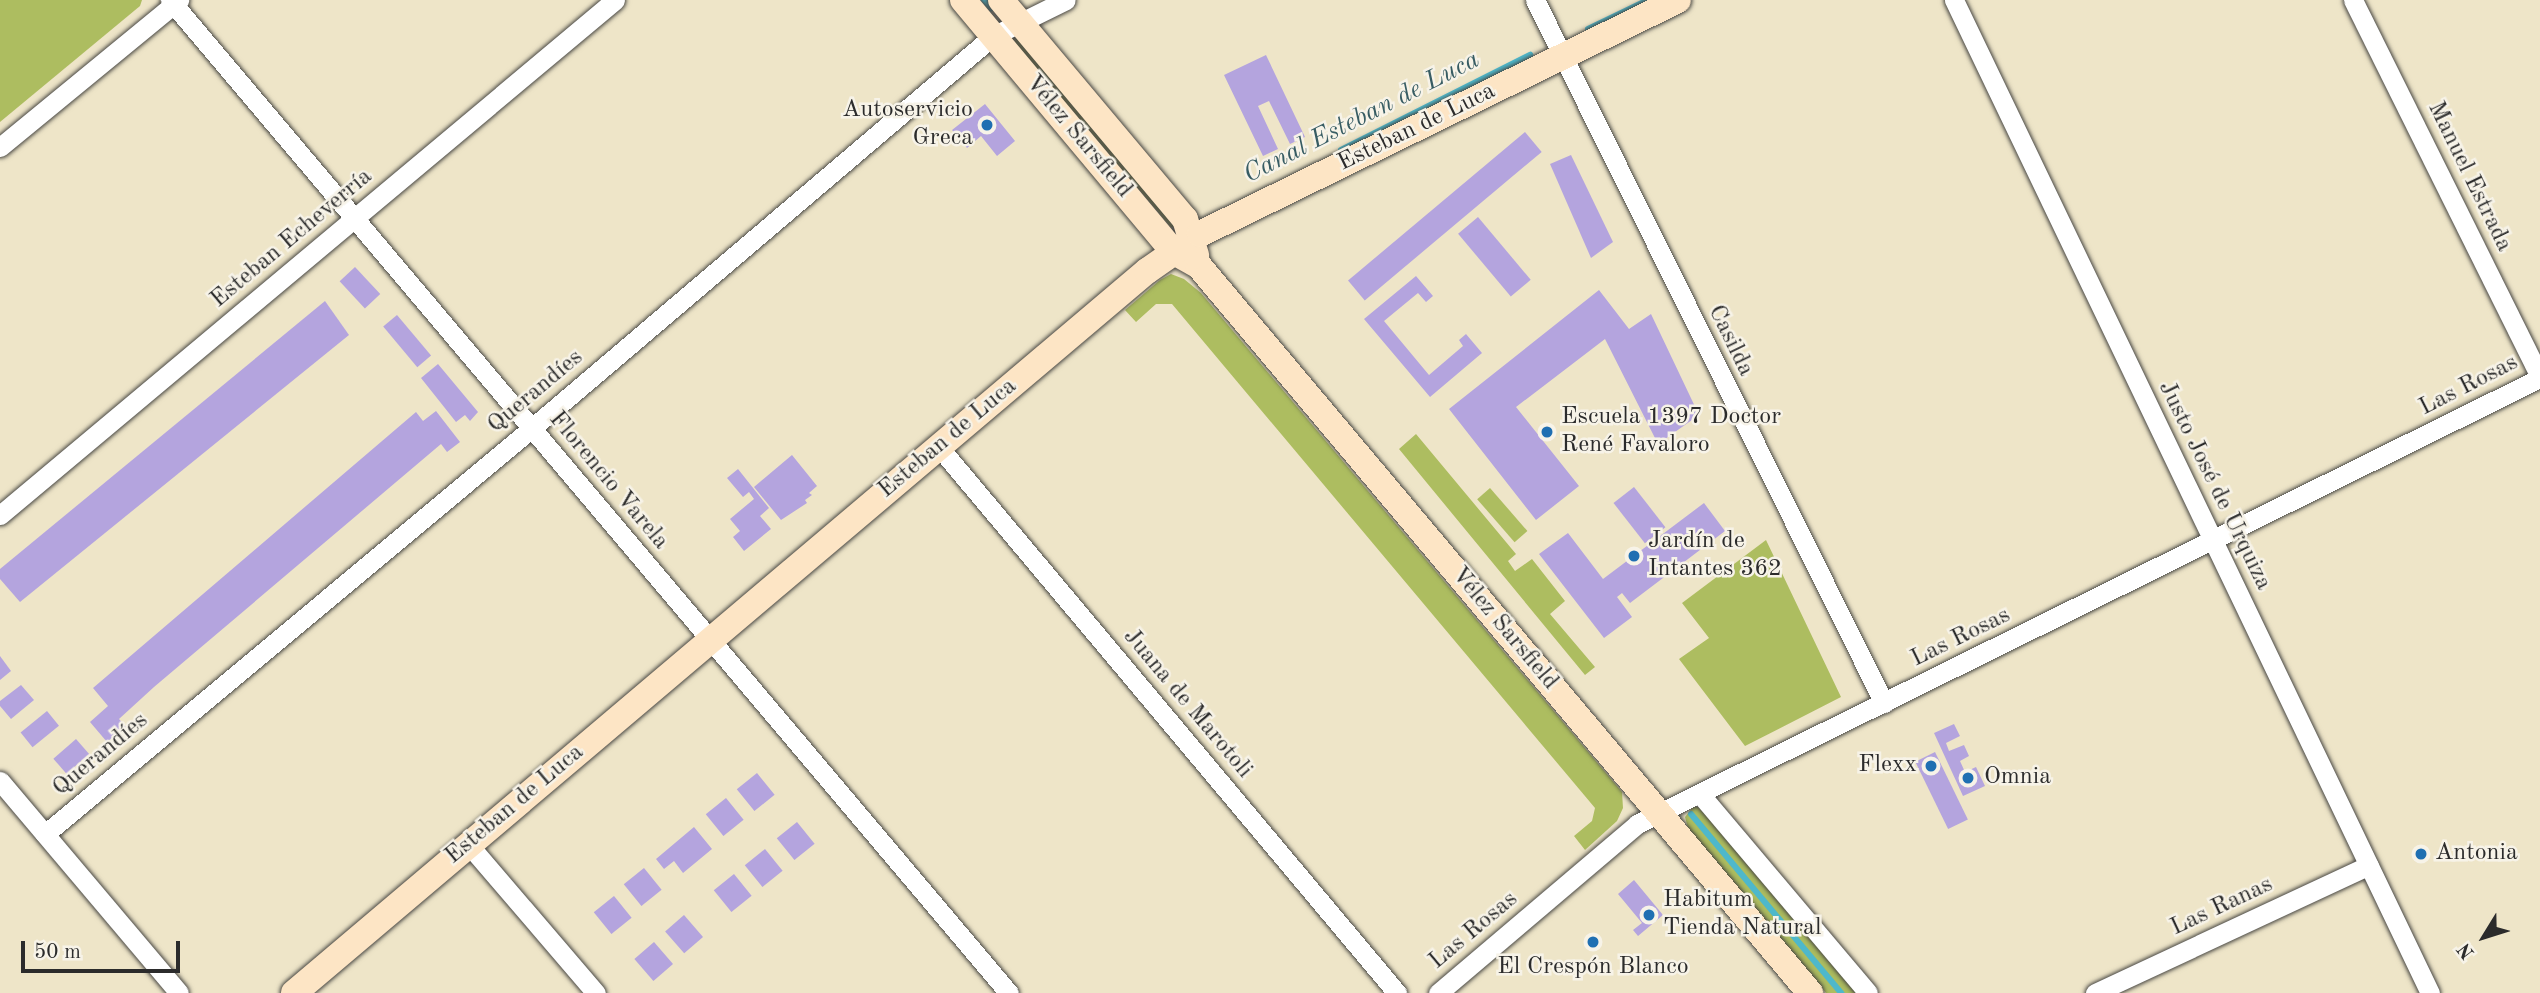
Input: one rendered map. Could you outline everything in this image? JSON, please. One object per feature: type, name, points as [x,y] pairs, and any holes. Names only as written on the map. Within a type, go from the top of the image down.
[{"type":"street","name":"Esteban Echeverría","points":[[0,515],[615,0]]},
{"type":"street","name":"Vélez Sarsfield","points":[[963,0],[1183,246],[1810,993]]},
{"type":"street","name":"Vélez Sarsfield","points":[[1001,0],[1185,219],[1183,246]]},
{"type":"street","name":"Querandíes","points":[[45,834],[531,428],[993,36],[1066,0]]},
{"type":"street","name":"Casilda","points":[[1535,0],[1884,703]]},
{"type":"street","name":"Esteban de Luca","points":[[294,993],[1147,271],[1183,246],[1678,0]]},
{"type":"street","name":"Justo José de Urquiza","points":[[1954,0],[2430,993]]},
{"type":"street","name":"Manuel Estrada","points":[[2353,0],[2540,377]]},
{"type":"street","name":"Florencio Varela","points":[[175,1],[355,219],[1009,993]]},
{"type":"street","points":[[0,147],[175,1]]},
{"type":"street","name":"Las Rosas","points":[[1438,993],[1637,824],[2540,377]]},
{"type":"street","name":"Juana de Marotoli","points":[[939,447],[1397,993]]},
{"type":"street","points":[[0,781],[179,993]]},
{"type":"street","points":[[1700,793],[1868,993]]},
{"type":"street","points":[[469,845],[596,993]]},
{"type":"street","name":"Las Ranas","points":[[2095,993],[2369,865]]},
{"type":"green space","points":[[0,0],[142,0],[140,6],[0,122]]},
{"type":"green space","points":[[1018,36],[1175,227],[1171,227],[1014,42]]},
{"type":"green space","points":[[1171,274],[1184,279],[1201,293],[1622,792],[1623,808],[1617,821],[1585,850],[1574,836],[1592,821],[1595,808],[1172,304],[1156,304],[1136,322],[1125,310]]},
{"type":"green space","points":[[1416,434],[1516,554],[1508,561],[1515,571],[1532,559],[1565,601],[1550,614],[1595,667],[1585,675],[1399,449]]},
{"type":"green space","points":[[1490,488],[1527,531],[1515,542],[1477,499]]},
{"type":"green space","points":[[1766,540],[1841,697],[1745,746],[1679,659],[1709,638],[1682,603]]},
{"type":"green space","points":[[1693,807],[1701,807],[1860,993],[1826,993],[1688,828],[1685,817]]},
{"type":"building","points":[[1266,55],[1305,137],[1290,144],[1269,101],[1258,106],[1278,149],[1263,156],[1224,75]]},
{"type":"building","points":[[985,104],[1015,141],[997,156],[981,136],[967,148],[952,130]]},
{"type":"building","points":[[1525,132],[1542,152],[1365,300],[1348,280]]},
{"type":"building","points":[[1571,155],[1613,242],[1591,258],[1550,164]]},
{"type":"building","points":[[1478,217],[1531,280],[1511,297],[1458,234]]},
{"type":"building","points":[[355,267],[380,294],[365,308],[340,281]]},
{"type":"building","points":[[1416,276],[1433,296],[1426,302],[1418,293],[1384,321],[1429,375],[1463,346],[1459,340],[1466,334],[1482,353],[1430,397],[1364,319]]},
{"type":"building","points":[[1599,290],[1629,329],[1651,314],[1699,415],[1658,444],[1605,339],[1516,407],[1579,486],[1536,520],[1449,409]]},
{"type":"building","points":[[325,301],[349,335],[20,602],[0,579],[0,569]]},
{"type":"building","points":[[397,315],[431,356],[417,367],[383,327]]},
{"type":"building","points":[[438,364],[478,412],[470,421],[465,415],[456,422],[421,378]]},
{"type":"building","points":[[436,411],[460,442],[447,452],[441,444],[154,687],[119,719],[126,727],[107,742],[90,722],[108,706],[93,688],[416,412],[423,421]]},
{"type":"building","points":[[792,455],[817,486],[809,493],[812,495],[805,500],[807,503],[781,520],[754,487]]},
{"type":"building","points":[[738,469],[769,508],[760,516],[771,529],[744,551],[733,537],[740,531],[730,519],[754,499],[749,492],[743,497],[727,478]]},
{"type":"building","points":[[1634,487],[1665,527],[1645,543],[1614,503]]},
{"type":"building","points":[[1704,503],[1725,531],[1630,603],[1622,593],[1617,597],[1632,617],[1604,638],[1539,554],[1568,533],[1603,579]]},
{"type":"building","points":[[0,656],[11,671],[0,680]]},
{"type":"building","points":[[21,685],[34,700],[11,719],[0,706],[0,701]]},
{"type":"building","points":[[47,711],[59,726],[33,747],[21,732]]},
{"type":"building","points":[[1954,724],[1960,736],[1946,743],[1949,751],[1964,745],[1969,756],[1960,761],[1965,772],[1976,767],[1985,786],[1963,796],[1934,733]]},
{"type":"building","points":[[76,739],[89,754],[66,774],[53,759]]},
{"type":"building","points":[[1935,752],[1968,819],[1948,829],[1915,762]]},
{"type":"building","points":[[757,773],[775,795],[754,811],[737,789]]},
{"type":"building","points":[[726,798],[744,820],[723,836],[706,814]]},
{"type":"building","points":[[797,822],[815,844],[794,860],[777,838]]},
{"type":"building","points":[[694,827],[712,849],[683,873],[674,861],[664,869],[656,859]]},
{"type":"building","points":[[765,849],[783,871],[762,887],[745,865]]},
{"type":"building","points":[[644,868],[662,890],[641,906],[624,884]]},
{"type":"building","points":[[734,874],[752,896],[731,912],[714,890]]},
{"type":"building","points":[[1634,880],[1663,915],[1638,936],[1633,930],[1642,923],[1618,894]]},
{"type":"building","points":[[614,896],[632,918],[611,934],[594,912]]},
{"type":"building","points":[[684,915],[703,937],[684,953],[665,931]]},
{"type":"building","points":[[654,942],[673,964],[653,981],[634,959]]},
{"type":"waterway","points":[[984,0],[991,8]]},
{"type":"waterway","name":"Canal Esteban de Luca","points":[[1588,29],[1648,0]]},
{"type":"waterway","name":"Canal Esteban de Luca","points":[[1341,150],[1530,55]]},
{"type":"waterway","points":[[1691,814],[1841,993]]},
{"type":"place","name":"Autoservicio Greca","points":[[987,125]]},
{"type":"place","name":"Escuela 1397 Doctor René Favaloro","points":[[1547,432]]},
{"type":"place","name":"Jardín de Intantes 362","points":[[1634,556]]},
{"type":"place","name":"Flexx","points":[[1931,766]]},
{"type":"place","name":"Omnia","points":[[1968,778]]},
{"type":"place","name":"Antonia","points":[[2421,854]]},
{"type":"place","name":"Habitum Tienda Natural","points":[[1649,915]]},
{"type":"place","name":"El Crespón Blanco","points":[[1593,942]]}]
